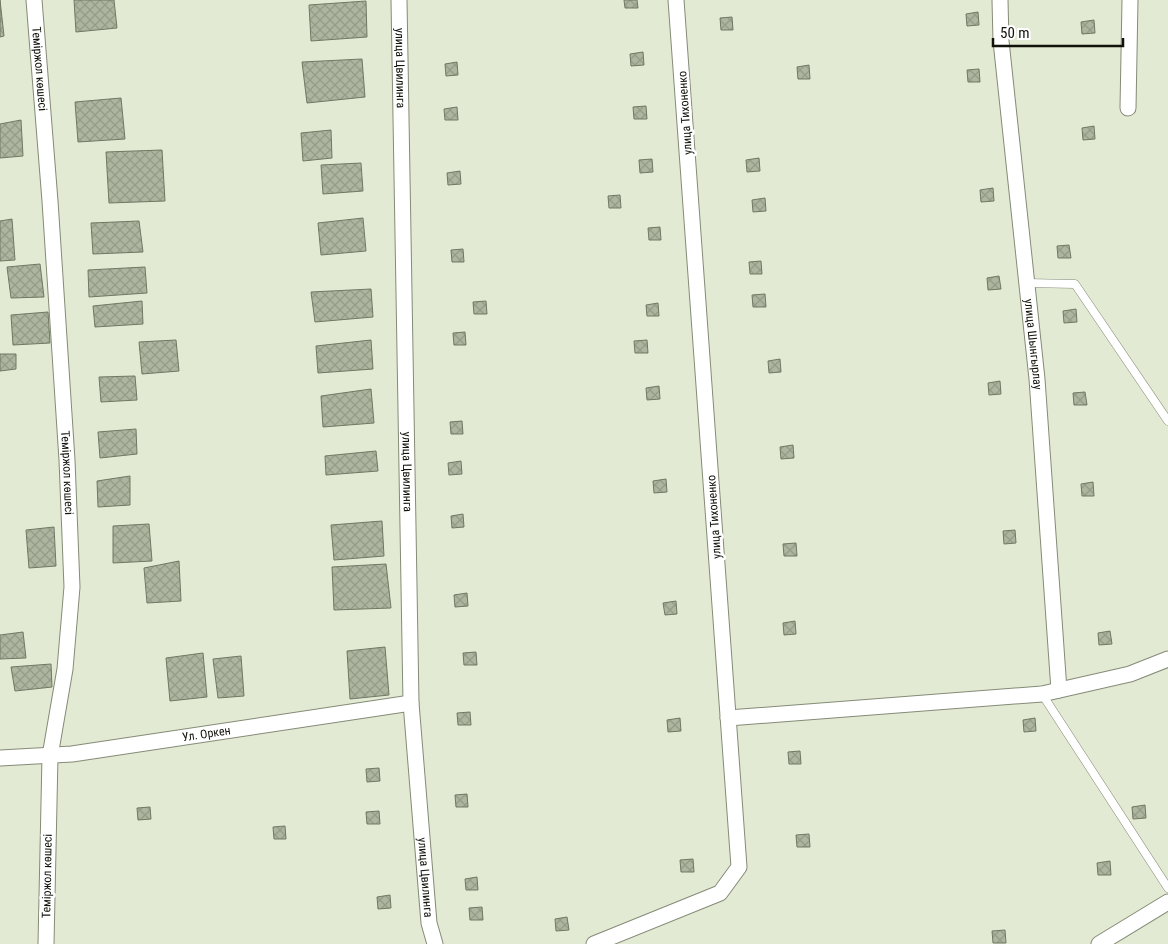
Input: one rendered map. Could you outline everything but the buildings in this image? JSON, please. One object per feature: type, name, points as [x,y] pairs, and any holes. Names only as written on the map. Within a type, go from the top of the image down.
[{"type":"street","name":"Теміржол көшесі","points":[[34,0],[50,201],[67,460],[72,587],[65,669],[50,756],[46,944]]},
{"type":"street","name":"улица Цвилинга","points":[[399,0],[411,703],[429,923],[435,944]]},
{"type":"street","name":"улица Тихоненко","points":[[594,944],[720,893],[738,867],[676,0]]},
{"type":"street","name":"улица Шынгырлау","points":[[1000,0],[1001,41],[1037,379],[1059,690]]},
{"type":"street","points":[[1128,108],[1130,0]]},
{"type":"street","points":[[728,718],[1042,694],[1130,674],[1168,659]]},
{"type":"street","name":"Ул. Оркен","points":[[0,758],[50,756],[82,752],[411,703]]},
{"type":"street","points":[[1099,944],[1168,902]]},
{"type":"lane","points":[[1027,283],[1074,284],[1168,421]]},
{"type":"lane","points":[[1042,694],[1168,888]]}]
